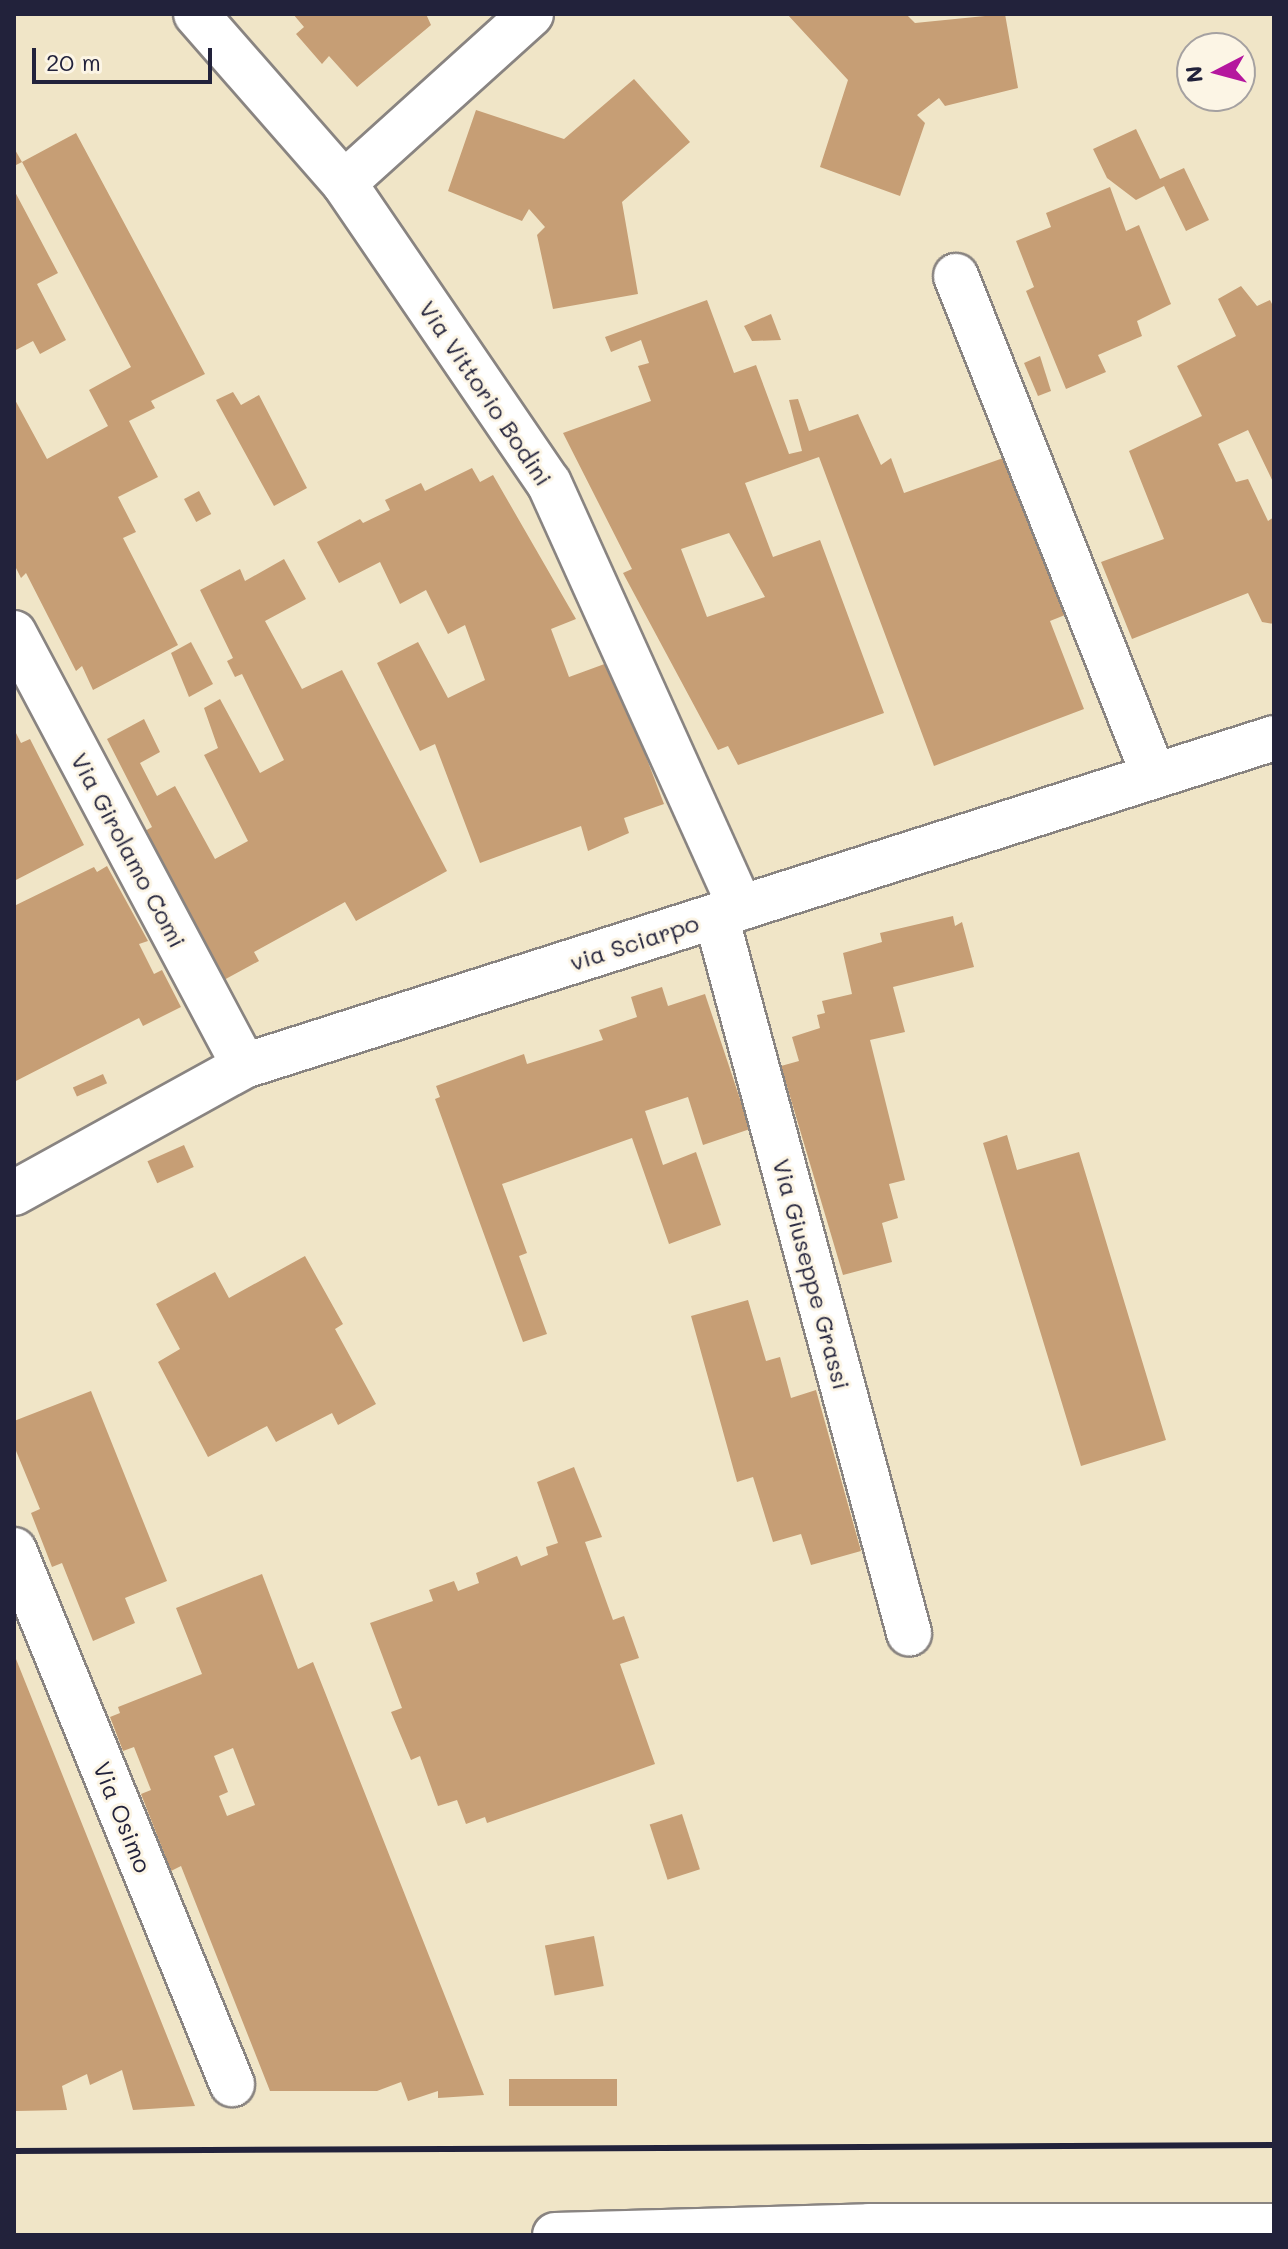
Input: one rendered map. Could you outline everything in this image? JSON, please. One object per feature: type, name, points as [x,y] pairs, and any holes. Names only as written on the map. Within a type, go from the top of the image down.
[{"type":"street","name":"Via Vittorio Bodini","points":[[196,14],[344,183],[549,483],[728,912]]},
{"type":"street","points":[[344,183],[531,14]]},
{"type":"street","points":[[956,276],[1154,776]]},
{"type":"street","name":"Via Girolamo Comi","points":[[14,633],[244,1066]]},
{"type":"street","name":"via Sciarpo","points":[[14,1193],[244,1066],[1274,738]]},
{"type":"street","name":"Via Giuseppe Grassi","points":[[728,912],[909,1633]]},
{"type":"street","name":"Via Osimo","points":[[14,1550],[232,2084]]},
{"type":"street","points":[[555,2235],[1274,2226]]},
{"type":"building","points":[[293,14],[426,14],[431,25],[357,87],[329,56],[322,64],[296,34],[304,27]]},
{"type":"building","points":[[787,14],[906,14],[915,23],[1005,14],[1018,88],[945,106],[939,98],[917,115],[925,123],[900,196],[820,167],[848,80]]},
{"type":"building","points":[[634,79],[690,142],[622,202],[638,294],[553,309],[537,235],[545,227],[529,209],[522,221],[448,191],[476,110],[564,139]]},
{"type":"building","points":[[1136,129],[1160,179],[1184,168],[1209,220],[1186,231],[1164,186],[1136,200],[1107,178],[1093,149]]},
{"type":"building","points":[[76,133],[205,374],[151,401],[155,408],[129,421],[158,477],[118,497],[136,532],[123,538],[178,645],[93,690],[82,666],[76,671],[26,573],[21,578],[14,564],[14,398],[47,459],[108,426],[89,390],[131,367],[22,162]]},
{"type":"building","points":[[14,148],[22,162],[14,166]]},
{"type":"building","points":[[1110,187],[1126,231],[1139,225],[1171,304],[1137,321],[1142,336],[1098,355],[1106,372],[1066,389],[1026,291],[1034,287],[1016,241],[1051,227],[1046,213]]},
{"type":"building","points":[[14,190],[58,273],[37,284],[66,340],[40,354],[33,341],[14,351]]},
{"type":"building","points":[[1241,286],[1257,306],[1270,300],[1274,308],[1274,484],[1248,430],[1218,444],[1236,482],[1248,479],[1268,521],[1274,517],[1274,624],[1262,622],[1248,593],[1132,639],[1101,562],[1164,539],[1129,451],[1202,416],[1177,366],[1236,336],[1218,299]]},
{"type":"building","points":[[707,300],[734,373],[756,365],[789,454],[802,451],[789,400],[798,399],[809,431],[858,414],[881,465],[891,458],[904,493],[1009,456],[1070,613],[1050,621],[1084,709],[934,766],[819,457],[745,483],[773,557],[820,540],[884,713],[738,765],[728,746],[718,750],[623,573],[632,569],[563,433],[651,401],[638,366],[649,363],[641,340],[611,352],[605,337]],"holes":[[[729,533],[765,597],[707,617],[681,549]]]},
{"type":"building","points":[[771,314],[781,340],[752,341],[744,326]]},
{"type":"building","points":[[1040,356],[1051,391],[1038,396],[1024,363]]},
{"type":"building","points":[[233,392],[241,405],[259,395],[307,488],[274,506],[216,400]]},
{"type":"building","points":[[472,468],[480,482],[493,475],[576,619],[551,629],[569,677],[610,662],[664,804],[624,818],[629,833],[588,851],[581,826],[480,863],[435,744],[420,751],[377,663],[418,642],[448,698],[485,680],[465,625],[448,634],[426,590],[400,604],[380,562],[339,583],[317,542],[360,519],[363,523],[390,510],[385,500],[421,483],[425,491]]},
{"type":"building","points":[[199,491],[211,514],[196,522],[184,499]]},
{"type":"building","points":[[284,559],[306,599],[265,621],[302,689],[342,670],[447,871],[356,921],[345,902],[254,952],[259,961],[222,981],[145,831],[152,827],[107,739],[144,719],[160,752],[140,763],[157,796],[175,786],[215,859],[248,841],[204,755],[218,748],[204,708],[220,699],[260,773],[284,760],[242,674],[235,677],[227,661],[233,658],[200,590],[240,569],[245,581]]},
{"type":"building","points":[[191,642],[213,684],[189,697],[171,653]]},
{"type":"building","points":[[14,729],[21,743],[30,739],[84,845],[14,881]]},
{"type":"building","points":[[107,866],[148,941],[139,944],[154,974],[162,970],[181,1007],[143,1026],[139,1018],[14,1082],[14,906],[94,867],[97,872]]},
{"type":"building","points":[[953,916],[955,926],[962,922],[974,967],[893,987],[905,1032],[870,1040],[905,1180],[889,1184],[898,1218],[882,1223],[892,1262],[843,1275],[781,1066],[799,1061],[792,1037],[820,1028],[817,1015],[825,1013],[822,1001],[852,994],[843,953],[882,942],[880,933]]},
{"type":"building","points":[[662,987],[668,1006],[705,994],[750,1129],[703,1145],[688,1097],[645,1111],[663,1165],[696,1152],[721,1225],[669,1244],[632,1138],[502,1184],[527,1253],[519,1256],[547,1334],[523,1342],[435,1099],[440,1097],[436,1086],[524,1054],[527,1064],[603,1040],[599,1030],[637,1017],[631,997]]},
{"type":"building","points":[[103,1074],[107,1083],[77,1097],[73,1087]]},
{"type":"building","points":[[1007,1135],[1017,1170],[1079,1152],[1166,1440],[1081,1466],[983,1143]]},
{"type":"building","points":[[184,1145],[194,1167],[157,1183],[147,1161]]},
{"type":"building","points":[[305,1256],[343,1324],[335,1329],[376,1404],[338,1425],[332,1413],[276,1442],[267,1426],[208,1457],[158,1362],[180,1349],[156,1304],[215,1272],[229,1298]]},
{"type":"building","points":[[748,1300],[766,1361],[780,1357],[791,1398],[816,1390],[861,1551],[811,1565],[801,1534],[773,1542],[753,1477],[737,1482],[691,1316]]},
{"type":"building","points":[[91,1391],[167,1581],[125,1598],[135,1623],[93,1641],[62,1563],[52,1567],[31,1513],[40,1509],[14,1446],[14,1421]]},
{"type":"building","points":[[574,1467],[602,1537],[585,1542],[613,1620],[624,1616],[639,1658],[620,1664],[655,1764],[487,1823],[485,1817],[466,1824],[457,1800],[438,1806],[420,1756],[411,1760],[391,1712],[402,1708],[370,1623],[433,1601],[429,1590],[454,1581],[458,1591],[479,1583],[476,1573],[517,1556],[521,1566],[548,1555],[546,1547],[558,1543],[537,1482]]},
{"type":"building","points":[[262,1574],[298,1669],[313,1662],[484,2095],[438,2098],[438,2091],[408,2101],[401,2082],[377,2091],[270,2091],[181,1866],[171,1871],[141,1794],[151,1790],[134,1747],[123,1751],[110,1717],[120,1713],[118,1707],[202,1674],[176,1608]],"holes":[[[233,1748],[255,1805],[227,1816],[219,1796],[228,1792],[214,1756]]]},
{"type":"building","points":[[14,1654],[195,2106],[133,2110],[122,2070],[90,2085],[87,2074],[62,2086],[67,2110],[15,2111]]},
{"type":"building","points":[[682,1814],[700,1869],[668,1880],[650,1825]]},
{"type":"building","points":[[594,1936],[604,1986],[555,1996],[545,1946]]},
{"type":"building","points":[[509,2079],[617,2079],[617,2106],[509,2106]]},
{"type":"railway","points":[[14,2151],[1274,2145]]}]
